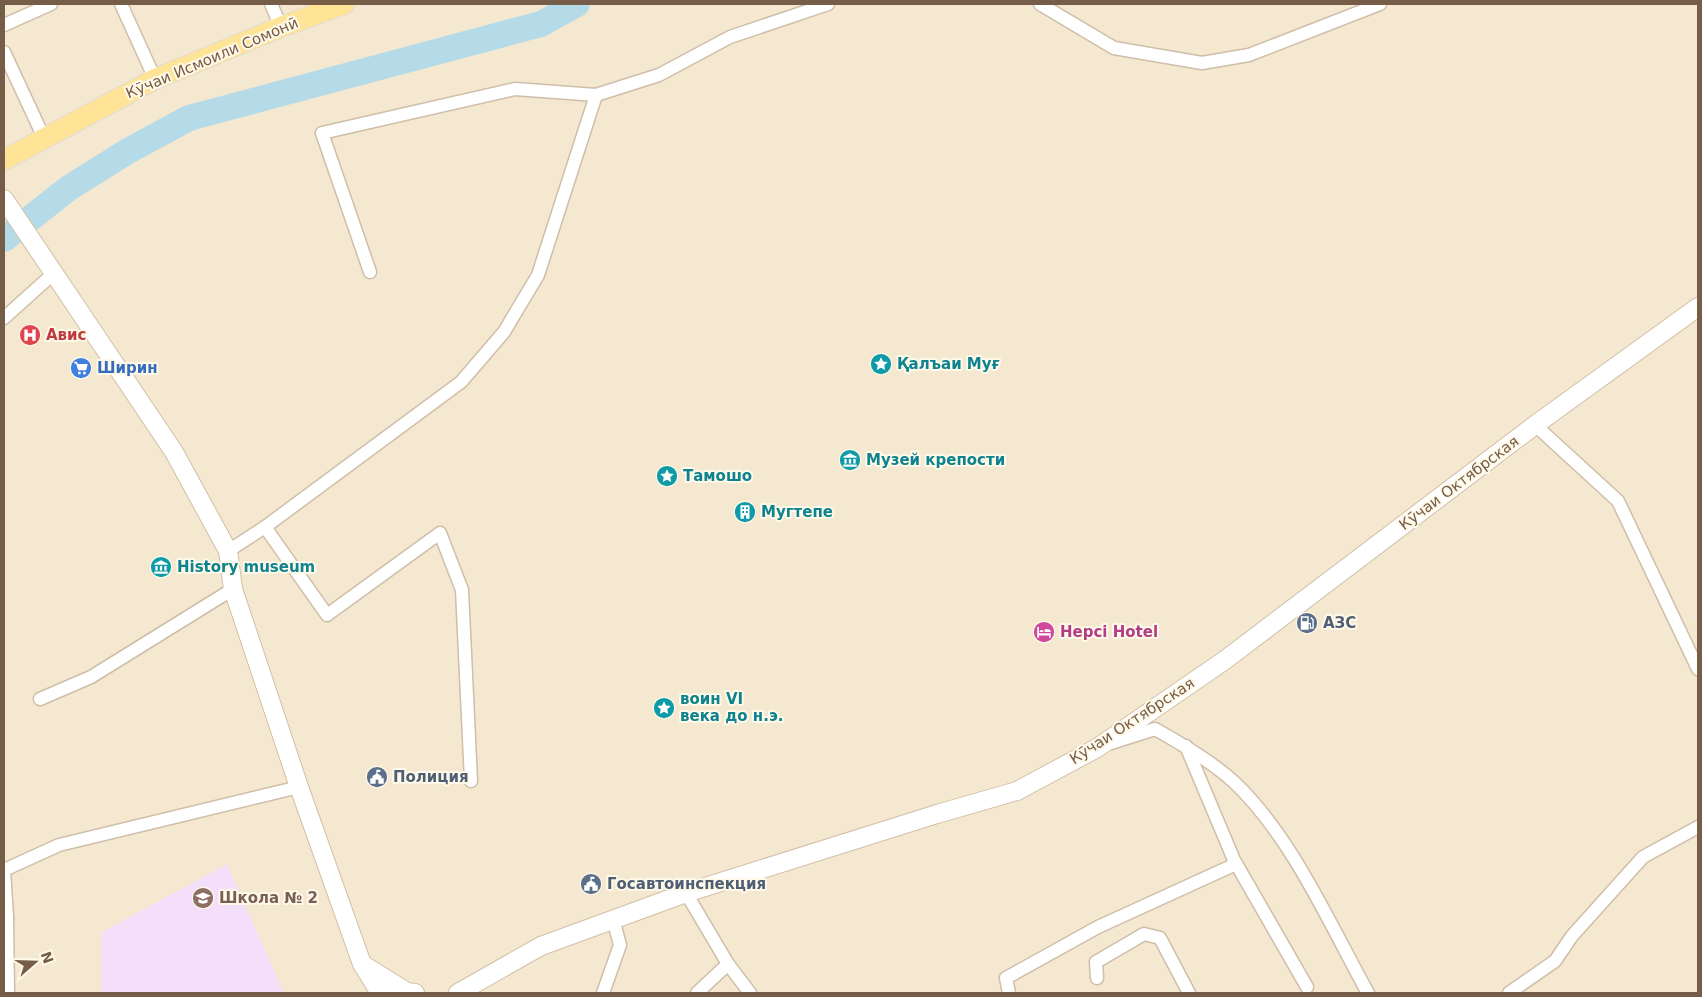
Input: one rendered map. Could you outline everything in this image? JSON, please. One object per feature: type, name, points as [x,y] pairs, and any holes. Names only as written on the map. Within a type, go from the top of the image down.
[{"type":"main road","name":"Кӯчаи Исмоили Сомонӣ","points":[[4,160],[155,80],[281,27],[344,4]]},
{"type":"main road","points":[[4,199],[174,452],[228,551],[233,589],[300,787],[362,964],[380,993]]},
{"type":"main road","name":"Кӯчаи Октябрская","points":[[458,993],[541,946],[613,918],[936,814],[1017,791],[1096,748],[1225,660],[1535,425],[1698,307]]},
{"type":"main road","points":[[362,964],[365,993]]},
{"type":"main road","points":[[362,964],[407,992],[415,993]]},
{"type":"street","points":[[4,25],[51,4]]},
{"type":"street","points":[[121,4],[155,80]]},
{"type":"street","points":[[271,4],[281,27]]},
{"type":"street","points":[[370,272],[322,133],[515,89],[596,95],[659,75],[730,37],[828,4]]},
{"type":"street","points":[[1040,4],[1114,48],[1202,63],[1248,55],[1380,4]]},
{"type":"street","points":[[4,52],[44,138]]},
{"type":"street","points":[[228,551],[265,527],[461,382],[504,332],[538,275],[596,95]]},
{"type":"street","points":[[4,318],[54,273]]},
{"type":"street","points":[[1535,425],[1618,502],[1698,669]]},
{"type":"street","points":[[265,527],[327,614],[440,534],[462,590],[471,781]]},
{"type":"street","points":[[40,699],[91,677],[233,589]]},
{"type":"street","points":[[1096,748],[1155,729],[1186,746],[1233,781],[1264,815],[1287,847],[1368,993]]},
{"type":"street","points":[[1186,746],[1236,864],[1307,986]]},
{"type":"street","points":[[8,993],[4,870],[60,845],[300,787]]},
{"type":"street","points":[[1509,993],[1555,961],[1572,936],[1644,857],[1698,827]]},
{"type":"street","points":[[1010,993],[1006,978],[1098,926],[1236,864]]},
{"type":"street","points":[[686,893],[728,964],[750,993]]},
{"type":"street","points":[[603,993],[620,945],[613,918]]},
{"type":"street","points":[[1097,978],[1096,962],[1144,934],[1160,938],[1189,993]]},
{"type":"street","points":[[696,993],[728,964]]},
{"type":"shaded area","points":[[4,4],[1698,4],[1698,993],[4,993]]},
{"type":"shaded area","name":"Школа № 2","points":[[227,864],[284,993],[101,993],[102,932]]},
{"type":"waterway","points":[[4,239],[69,188],[128,151],[189,118],[541,24],[577,4]]},
{"type":"place","name":"Авис","points":[[30,335]]},
{"type":"place","name":"Қалъаи Муғ","points":[[881,364]]},
{"type":"place","name":"Ширин","points":[[81,368]]},
{"type":"place","name":"Музей крепости","points":[[850,460]]},
{"type":"place","name":"Тамошо","points":[[667,476]]},
{"type":"place","name":"Мугтепе","points":[[745,512]]},
{"type":"place","name":"History museum","points":[[161,567]]},
{"type":"place","name":"АЗС","points":[[1307,623]]},
{"type":"place","name":"Hepci Hotel","points":[[1044,632]]},
{"type":"place","name":"воин VI века до н.э.","points":[[664,708]]},
{"type":"place","name":"Полиция","points":[[377,777]]},
{"type":"place","name":"Госавтоинспекция","points":[[591,884]]},
{"type":"place","name":"Школа № 2","points":[[203,898]]}]
